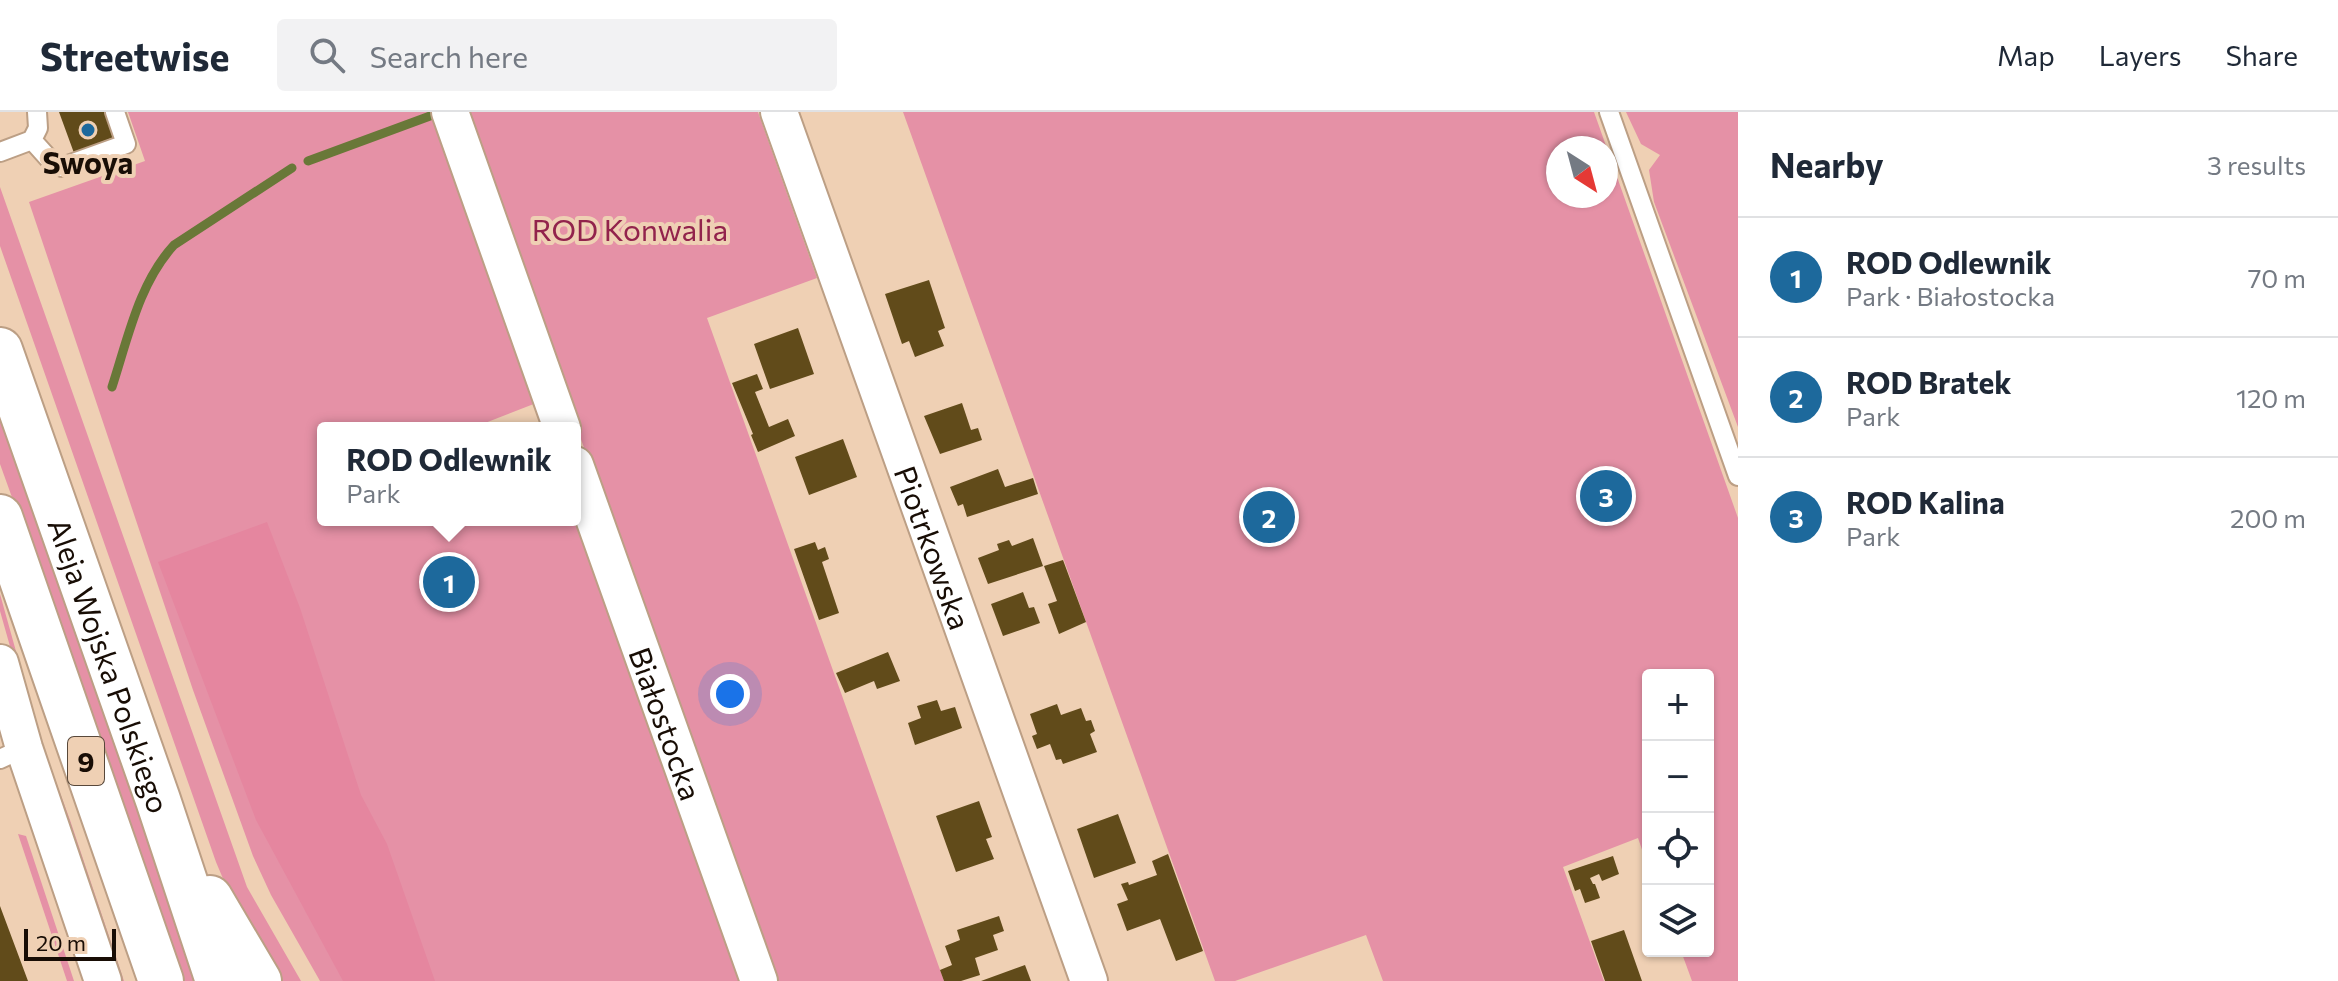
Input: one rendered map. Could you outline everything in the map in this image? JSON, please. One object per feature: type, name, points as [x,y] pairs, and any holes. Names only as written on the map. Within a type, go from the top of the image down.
[{"type":"main road","name":"Aleja Wojska Polskiego","points":[[0,350],[218,981]]},
{"type":"main road","name":"Aleja Wojska Polskiego","points":[[0,517],[161,981]]},
{"type":"main road","points":[[158,800],[192,867],[259,981]]},
{"type":"street","points":[[450,112],[560,422]]},
{"type":"street","name":"Piotrkowska","points":[[779,112],[1089,981]]},
{"type":"street","name":"Białostocka","points":[[581,482],[759,981]]},
{"type":"street","points":[[0,663],[12,754],[103,981]]},
{"type":"lane","points":[[0,152],[32,140],[38,128],[37,112]]},
{"type":"lane","points":[[32,140],[50,160],[62,167],[126,144],[115,112]]},
{"type":"lane","points":[[1609,112],[1738,476]]},
{"type":"green space","points":[[128,112],[438,112],[544,400],[488,422],[317,422],[317,526],[581,526],[581,511],[744,981],[320,981],[271,895],[253,856],[193,690],[29,202],[145,161]]},
{"type":"green space","name":"ROD Konwalia","points":[[465,112],[758,112],[817,278],[707,318],[944,981],[773,981],[581,439],[581,422],[575,422]]},
{"type":"green space","points":[[903,112],[1594,112],[1603,136],[1546,136],[1546,208],[1618,208],[1618,180],[1738,518],[1738,981],[1692,981],[1683,957],[1714,957],[1714,669],[1642,669],[1642,850],[1638,838],[1563,867],[1604,981],[1383,981],[1366,935],[1235,981],[1215,981]]},
{"type":"green space","points":[[1626,112],[1738,112],[1738,427],[1654,202],[1649,170],[1660,155],[1641,144]]},
{"type":"green space","points":[[0,187],[247,887],[301,981],[275,981],[232,900],[216,862],[0,246]]},
{"type":"green space","points":[[0,407],[198,981],[181,981],[0,464]]},
{"type":"green space","points":[[0,594],[41,741],[124,981],[118,981],[39,749],[0,611]]},
{"type":"green space","points":[[18,834],[26,836],[74,981],[67,981]]},
{"type":"shaded area","points":[[267,522],[300,608],[361,795],[387,844],[435,981],[343,981],[256,820],[158,562]]},
{"type":"building","name":"Swoya","points":[[59,112],[104,112],[114,137],[74,153]]},
{"type":"building","points":[[929,280],[945,328],[938,331],[944,346],[915,357],[909,341],[902,344],[885,294]]},
{"type":"building","points":[[798,328],[814,374],[770,389],[754,344]]},
{"type":"building","points":[[757,374],[763,389],[755,392],[769,427],[788,419],[795,436],[758,452],[732,383]]},
{"type":"building","points":[[962,403],[971,430],[978,428],[982,440],[940,454],[924,416]]},
{"type":"building","points":[[843,439],[857,477],[809,495],[795,457]]},
{"type":"building","points":[[998,469],[1005,487],[1033,478],[1038,494],[967,517],[963,504],[958,506],[950,487]]},
{"type":"building","points":[[1033,538],[1043,566],[988,584],[978,558],[999,550],[997,544],[1009,540],[1012,546]]},
{"type":"building","points":[[815,542],[818,550],[825,547],[829,559],[822,562],[839,613],[819,620],[794,549]]},
{"type":"building","points":[[1063,560],[1086,622],[1059,634],[1048,604],[1057,601],[1044,566]]},
{"type":"building","points":[[1023,592],[1029,608],[1034,607],[1040,623],[1003,636],[991,604]]},
{"type":"building","points":[[888,652],[900,681],[877,689],[874,681],[845,693],[836,673]]},
{"type":"building","points":[[937,700],[941,711],[955,707],[962,728],[915,745],[908,723],[921,718],[917,706]]},
{"type":"building","points":[[1057,704],[1061,715],[1081,708],[1086,721],[1091,720],[1095,731],[1090,734],[1097,752],[1063,764],[1061,759],[1056,760],[1050,744],[1037,749],[1032,736],[1037,734],[1030,714]]},
{"type":"building","points":[[979,801],[992,837],[986,839],[994,859],[956,872],[936,816]]},
{"type":"building","points":[[1118,814],[1136,863],[1094,878],[1077,829]]},
{"type":"building","points":[[1168,854],[1203,951],[1176,961],[1160,919],[1127,931],[1117,904],[1128,900],[1121,884],[1128,882],[1129,885],[1157,875],[1152,861]]},
{"type":"building","points":[[1613,856],[1619,874],[1602,881],[1599,874],[1590,878],[1600,898],[1585,903],[1580,889],[1575,891],[1568,871]]},
{"type":"building","points":[[0,906],[28,981],[0,981]]},
{"type":"building","points":[[999,916],[1004,931],[993,935],[998,950],[975,958],[980,975],[961,981],[944,981],[940,970],[952,965],[945,946],[960,940],[957,930]]},
{"type":"building","points":[[1624,930],[1642,981],[1605,981],[1591,941]]},
{"type":"building","points":[[1025,965],[1031,981],[981,981]]},
{"type":"waterway","points":[[308,161],[430,116]]},
{"type":"waterway","points":[[112,387],[143,294],[174,245],[292,168]]},
{"type":"place","name":"Swoya","points":[[88,130]]},
{"type":"place","name":"ROD Kalina","points":[[1606,496]]},
{"type":"place","name":"ROD Bratek","points":[[1269,517]]},
{"type":"place","name":"ROD Odlewnik","points":[[449,582]]}]
